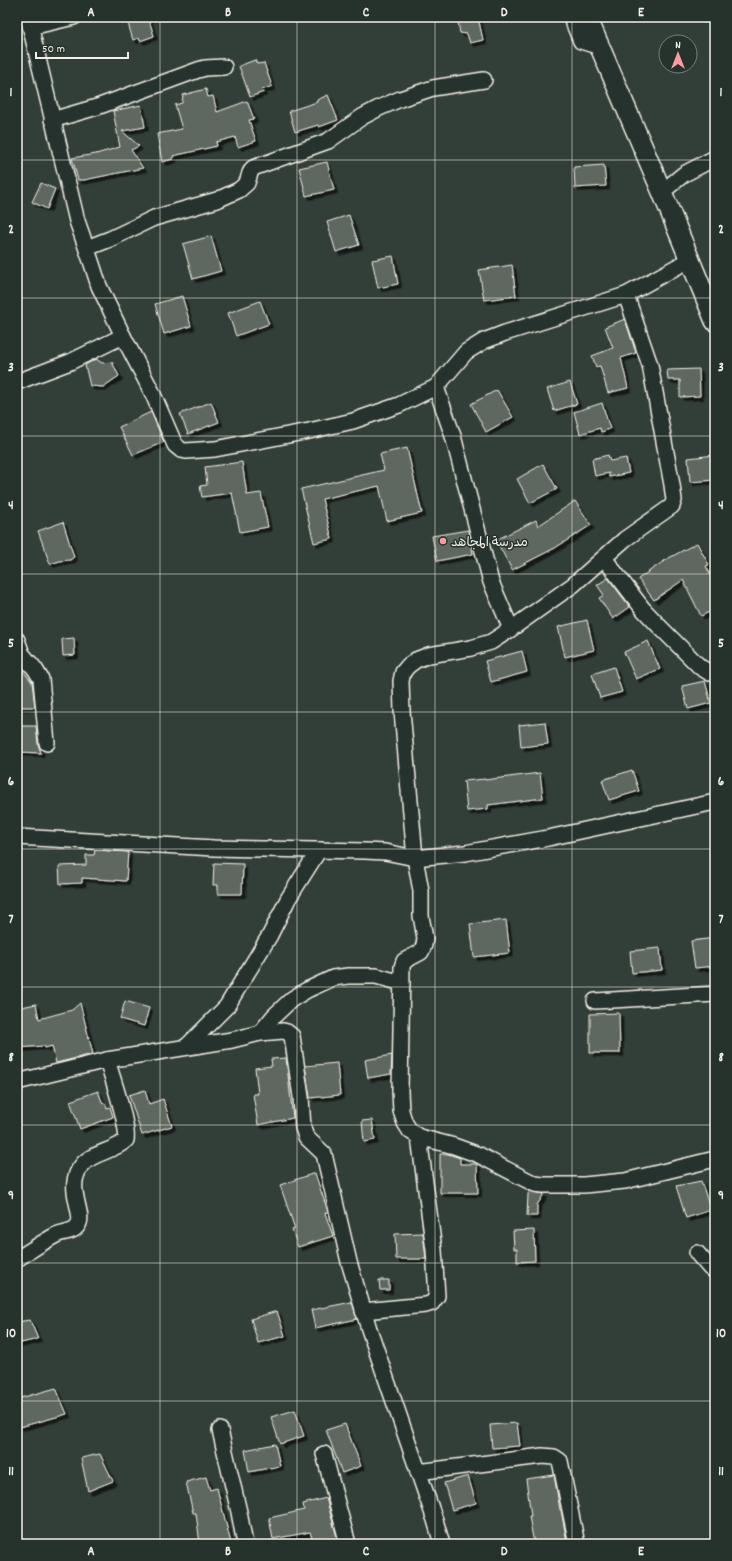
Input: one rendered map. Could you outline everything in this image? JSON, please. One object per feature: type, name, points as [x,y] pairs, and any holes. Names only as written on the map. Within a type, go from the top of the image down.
[{"type":"main road","points":[[587,17],[662,192],[715,321]]},
{"type":"street","points":[[74,17],[29,22],[52,120],[78,221],[99,286],[152,392],[175,445],[181,450],[215,449],[309,431],[353,421],[399,405],[436,387],[466,352],[484,341],[626,295],[689,260]]},
{"type":"street","points":[[571,17],[581,41],[600,47]]},
{"type":"street","points":[[52,120],[97,107],[198,70],[224,67]]},
{"type":"street","points":[[87,248],[154,218],[217,200],[239,190],[247,183],[250,172],[253,168],[328,141],[362,117],[379,108],[433,88],[484,80]]},
{"type":"street","points":[[662,192],[684,174],[715,158]]},
{"type":"street","points":[[626,295],[650,365],[671,473],[674,500],[672,506],[625,539],[573,585],[490,642],[471,648],[429,655],[416,660],[403,672],[401,681],[402,711],[415,858],[421,891],[421,916],[425,938],[421,952],[404,961],[402,967],[401,1110],[405,1123],[410,1131],[419,1137],[454,1146],[479,1155],[535,1184],[584,1185],[625,1181],[715,1159]]},
{"type":"street","points":[[17,382],[70,362],[123,336]]},
{"type":"street","points":[[436,387],[453,436],[491,582],[511,629]]},
{"type":"street","points":[[604,558],[643,609],[659,626],[700,667],[710,673],[715,672]]},
{"type":"street","points":[[17,642],[25,658],[35,669],[41,679],[47,743]]},
{"type":"street","points":[[17,837],[177,846],[385,852],[415,858],[465,853],[548,838],[715,802]]},
{"type":"street","points":[[186,1047],[227,1006],[270,935],[288,899],[319,850]]},
{"type":"street","points":[[260,1033],[274,1016],[292,999],[333,978],[348,976],[376,976],[402,983]]},
{"type":"street","points":[[595,1001],[715,994]]},
{"type":"street","points":[[17,1082],[107,1060],[232,1040],[260,1033],[284,1031],[292,1036],[301,1097],[303,1128],[306,1137],[324,1154],[342,1234],[363,1311],[442,1544]]},
{"type":"street","points":[[17,1260],[57,1234],[70,1232],[75,1229],[79,1224],[80,1216],[74,1184],[83,1163],[126,1140],[121,1109],[107,1060]]},
{"type":"street","points":[[363,1311],[426,1305],[432,1303],[437,1296],[434,1250],[419,1137]]},
{"type":"street","points":[[697,1253],[710,1268],[715,1271]]},
{"type":"street","points":[[220,1430],[239,1512],[244,1544]]},
{"type":"street","points":[[324,1454],[348,1544]]},
{"type":"street","points":[[418,1472],[518,1458],[542,1456],[554,1457],[560,1461],[576,1544]]},
{"type":"building","points":[[126,17],[148,17],[154,36],[140,41],[139,38],[133,40]]},
{"type":"building","points":[[457,17],[478,17],[483,40],[470,43],[467,34],[460,33]]},
{"type":"building","points":[[255,60],[257,64],[264,63],[272,86],[262,90],[264,92],[250,97],[239,66]]},
{"type":"building","points":[[206,89],[208,97],[213,96],[217,112],[247,101],[254,119],[249,120],[256,141],[238,147],[235,137],[216,142],[217,146],[173,156],[173,159],[162,162],[157,134],[182,129],[175,105],[182,103],[183,95]]},
{"type":"building","points":[[328,95],[338,120],[319,127],[318,125],[295,132],[289,111],[317,102],[317,100]]},
{"type":"building","points":[[141,105],[145,127],[122,131],[139,146],[131,150],[143,168],[78,180],[72,158],[96,154],[120,147],[113,111]]},
{"type":"building","points":[[327,162],[334,190],[306,196],[299,168]]},
{"type":"building","points":[[604,165],[606,186],[575,188],[574,167]]},
{"type":"building","points":[[41,183],[55,189],[47,209],[32,202]]},
{"type":"building","points":[[349,215],[359,245],[336,252],[327,222]]},
{"type":"building","points":[[211,236],[221,271],[193,279],[183,244]]},
{"type":"building","points":[[393,256],[398,284],[378,288],[372,260]]},
{"type":"building","points":[[512,265],[516,296],[484,300],[479,270]]},
{"type":"building","points":[[182,296],[191,326],[164,334],[155,304]]},
{"type":"building","points":[[260,301],[269,324],[236,336],[228,313]]},
{"type":"building","points":[[625,319],[636,353],[621,358],[628,388],[608,393],[600,366],[596,367],[592,356],[613,348],[605,327]]},
{"type":"building","points":[[96,359],[102,363],[112,362],[119,376],[103,387],[90,386],[85,365]]},
{"type":"building","points":[[699,369],[700,396],[680,397],[680,380],[668,380],[667,370]]},
{"type":"building","points":[[570,382],[577,404],[554,411],[547,389]]},
{"type":"building","points":[[497,390],[513,417],[486,432],[471,404]]},
{"type":"building","points":[[211,402],[219,422],[188,434],[180,414]]},
{"type":"building","points":[[602,403],[610,429],[601,432],[600,428],[580,434],[574,412]]},
{"type":"building","points":[[151,412],[164,442],[133,455],[119,427]]},
{"type":"building","points":[[407,448],[422,513],[387,521],[379,486],[322,499],[332,539],[314,543],[301,489],[384,470],[380,454]]},
{"type":"building","points":[[608,455],[610,461],[626,458],[629,473],[609,477],[609,473],[595,476],[592,459]]},
{"type":"building","points":[[715,455],[715,480],[690,482],[688,458]]},
{"type":"building","points":[[242,462],[247,495],[261,493],[268,527],[240,532],[232,493],[202,497],[200,486],[207,485],[205,467]]},
{"type":"building","points":[[543,464],[557,489],[530,503],[517,479]]},
{"type":"building","points":[[575,501],[591,525],[555,548],[512,570],[496,540],[536,520],[538,526]]},
{"type":"building","points":[[63,522],[74,557],[70,560],[50,564],[38,531]]},
{"type":"building","points":[[468,530],[473,554],[437,561],[432,536]]},
{"type":"building","points":[[697,543],[709,565],[706,566],[715,584],[715,609],[701,616],[683,580],[654,600],[638,579],[667,559]]},
{"type":"building","points":[[608,578],[630,607],[613,619],[599,598],[604,595],[597,585]]},
{"type":"building","points":[[587,620],[594,650],[565,657],[558,627]]},
{"type":"building","points":[[74,638],[75,655],[63,656],[62,639]]},
{"type":"building","points":[[648,641],[660,669],[636,679],[624,652]]},
{"type":"building","points":[[522,651],[527,672],[491,682],[485,661]]},
{"type":"building","points":[[614,667],[622,692],[600,698],[592,674]]},
{"type":"building","points":[[23,671],[32,682],[35,707],[17,707],[17,675]]},
{"type":"building","points":[[705,681],[711,703],[688,709],[682,686]]},
{"type":"building","points":[[545,722],[548,744],[521,747],[519,725]]},
{"type":"building","points":[[17,726],[36,726],[38,744],[41,753],[17,752]]},
{"type":"building","points":[[632,770],[639,791],[609,800],[602,780]]},
{"type":"building","points":[[540,773],[543,798],[488,805],[488,809],[467,811],[464,781],[485,780]]},
{"type":"building","points":[[95,850],[128,852],[126,881],[82,878],[82,883],[60,884],[59,866],[86,865],[86,855],[94,855]]},
{"type":"building","points":[[214,863],[243,864],[242,894],[218,894],[218,885],[213,885]]},
{"type":"building","points":[[506,920],[510,953],[474,957],[470,924]]},
{"type":"building","points":[[715,938],[715,966],[695,968],[691,941]]},
{"type":"building","points":[[660,948],[662,970],[632,973],[630,951]]},
{"type":"building","points":[[125,1001],[149,1008],[144,1026],[120,1019]]},
{"type":"building","points":[[80,1003],[93,1054],[56,1063],[52,1046],[45,1048],[44,1046],[17,1048],[17,1008],[36,1004],[39,1019],[72,1010]]},
{"type":"building","points":[[619,1013],[620,1053],[590,1053],[590,1014]]},
{"type":"building","points":[[392,1055],[391,1074],[368,1078],[365,1060]]},
{"type":"building","points":[[286,1058],[293,1118],[258,1125],[253,1094],[258,1094],[255,1068],[272,1066],[271,1059]]},
{"type":"building","points":[[337,1063],[340,1095],[310,1098],[305,1066]]},
{"type":"building","points":[[145,1090],[149,1104],[163,1099],[172,1126],[142,1135],[129,1095]]},
{"type":"building","points":[[98,1091],[103,1104],[105,1103],[107,1108],[110,1107],[113,1117],[80,1129],[70,1101]]},
{"type":"building","points":[[372,1120],[375,1140],[364,1142],[362,1121]]},
{"type":"building","points":[[440,1154],[448,1154],[460,1158],[460,1164],[477,1164],[478,1193],[440,1193]]},
{"type":"building","points":[[315,1173],[328,1212],[325,1213],[333,1236],[298,1247],[292,1230],[295,1229],[280,1185]]},
{"type":"building","points":[[701,1181],[711,1210],[686,1218],[676,1186]]},
{"type":"building","points":[[529,1191],[544,1194],[537,1205],[537,1216],[527,1216]]},
{"type":"building","points":[[534,1230],[535,1261],[517,1262],[517,1249],[514,1249],[513,1231]]},
{"type":"building","points":[[423,1233],[426,1259],[396,1259],[395,1234]]},
{"type":"building","points":[[379,1280],[389,1280],[389,1290],[380,1290]]},
{"type":"building","points":[[352,1302],[357,1319],[315,1328],[311,1310]]},
{"type":"building","points":[[277,1311],[285,1336],[258,1343],[251,1319]]},
{"type":"building","points":[[30,1320],[38,1339],[17,1344],[17,1322]]},
{"type":"building","points":[[56,1388],[67,1414],[20,1427],[17,1419],[17,1399]]},
{"type":"building","points":[[295,1410],[304,1436],[280,1444],[271,1417]]},
{"type":"building","points":[[517,1423],[520,1446],[492,1448],[490,1425]]},
{"type":"building","points":[[345,1424],[361,1466],[342,1473],[326,1430]]},
{"type":"building","points":[[275,1444],[280,1466],[249,1472],[245,1450]]},
{"type":"building","points":[[100,1454],[113,1481],[88,1491],[81,1458]]},
{"type":"building","points":[[554,1475],[567,1542],[555,1544],[534,1544],[529,1516],[531,1516],[526,1479]]},
{"type":"building","points":[[468,1476],[476,1503],[452,1510],[444,1483]]},
{"type":"building","points":[[206,1477],[210,1490],[217,1488],[231,1543],[200,1544],[196,1513],[193,1513],[186,1482]]},
{"type":"building","points":[[326,1498],[339,1544],[314,1544],[310,1532],[273,1539],[269,1518],[304,1510],[303,1504]]},
{"type":"place","name":"مدرسة المجاهد","points":[[443,541]]}]
